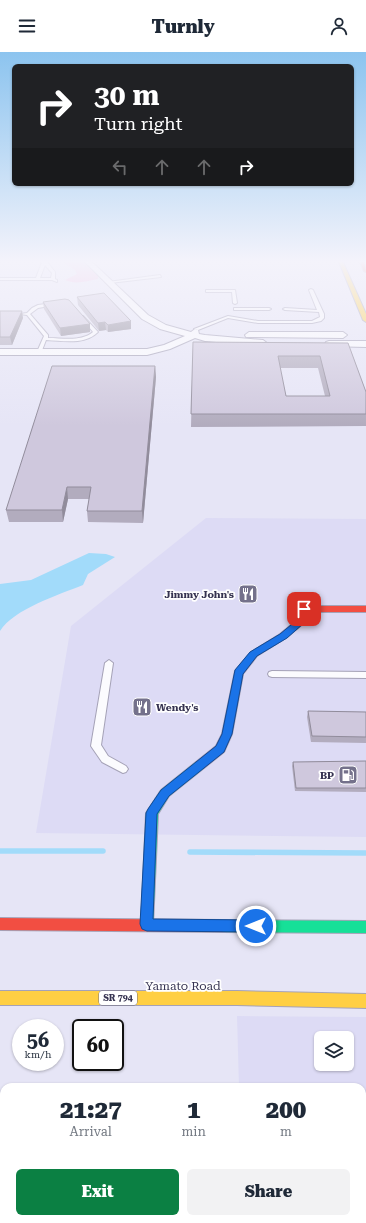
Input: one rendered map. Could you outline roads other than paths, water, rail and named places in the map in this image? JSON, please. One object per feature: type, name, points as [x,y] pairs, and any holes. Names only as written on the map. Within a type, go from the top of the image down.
[{"type":"main road","points":[[147,924],[152,813],[165,793],[220,749],[227,734],[238,673],[254,654],[283,636],[301,621],[304,609],[366,609]]},
{"type":"main road","points":[[0,924],[147,924],[366,927]]},
{"type":"main road","name":"Yamato Road","points":[[0,998],[237,998],[366,1001]]},
{"type":"street","points":[[145,317],[163,326],[184,333]]},
{"type":"street","points":[[163,317],[195,332],[257,343],[366,344]]},
{"type":"street","points":[[0,352],[147,352],[167,347],[195,332]]},
{"type":"street","points":[[136,351],[184,333],[195,332],[240,335],[350,335]]},
{"type":"lane","points":[[30,317],[46,336],[39,352]]},
{"type":"lane","points":[[44,339],[85,339],[93,335],[96,332],[83,317]]},
{"type":"lane","points":[[195,332],[228,317],[258,322],[312,322],[319,320],[322,317]]},
{"type":"lane","points":[[109,663],[96,746],[105,759],[123,769]]},
{"type":"lane","points":[[272,674],[366,676]]},
{"type":"water","points":[[89,553],[106,554],[115,557],[88,574],[83,585],[49,598],[26,609],[15,616],[0,631],[0,584],[31,580]]},
{"type":"waterway","points":[[0,851],[103,851]]},
{"type":"waterway","points":[[190,852],[366,853]]},
{"type":"place","name":"Jimmy John's","points":[[248,594]]},
{"type":"place","name":"Wendy's","points":[[142,707]]},
{"type":"place","name":"BP","points":[[348,775]]}]
